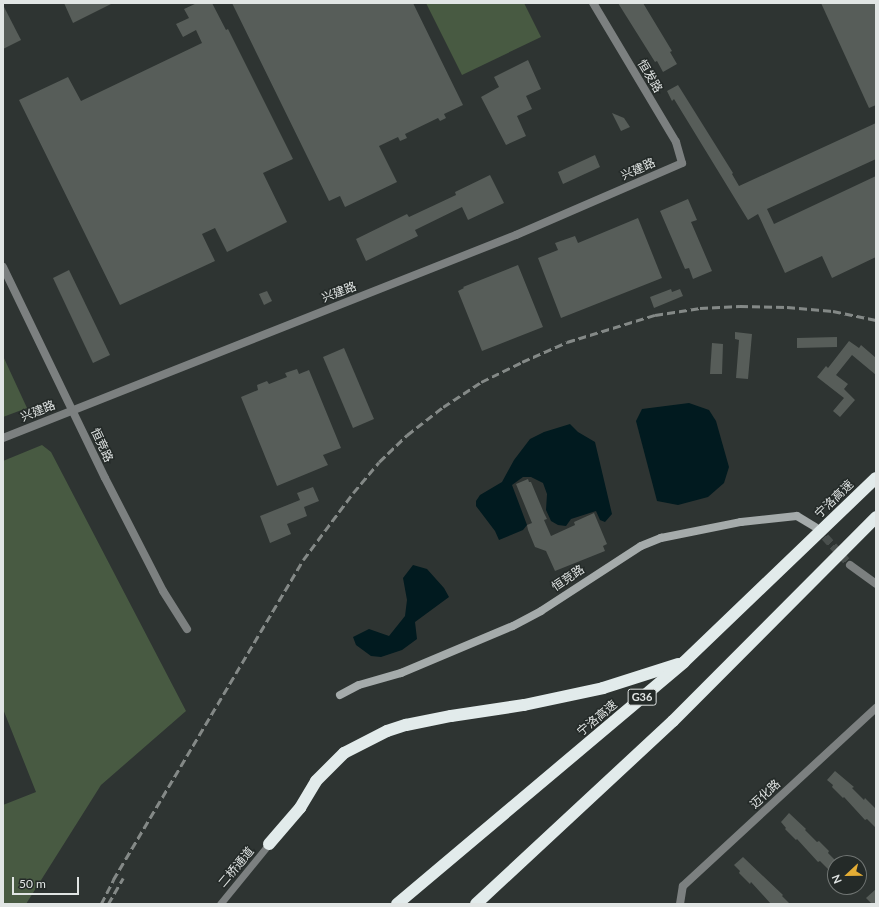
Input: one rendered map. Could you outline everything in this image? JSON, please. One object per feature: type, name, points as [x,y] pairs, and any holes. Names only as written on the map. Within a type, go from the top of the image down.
[{"type":"highway","name":"宁洛高速","points":[[397,904],[684,662],[876,478]]},
{"type":"highway","points":[[476,904],[673,721],[876,517]]},
{"type":"highway","points":[[269,844],[300,808],[316,781],[344,753],[387,731],[406,725],[451,716],[524,705],[603,688],[684,662]]},
{"type":"main road","name":"恒竞路","points":[[340,695],[359,685],[401,674],[513,626],[541,611],[641,546],[661,538],[741,522],[797,516],[816,527]]},
{"type":"street","name":"恒发路","points":[[593,3],[676,142],[682,163]]},
{"type":"street","name":"兴建路","points":[[3,438],[73,409],[516,235],[682,163]]},
{"type":"street","name":"恒竞路","points":[[3,267],[73,409],[105,478],[163,591],[187,629]]},
{"type":"street","points":[[850,565],[876,584]]},
{"type":"street","name":"迈化路","points":[[680,904],[683,886],[876,708]]},
{"type":"street","name":"二桥通道","points":[[220,904],[269,844]]},
{"type":"green space","points":[[426,3],[524,3],[541,37],[462,75]]},
{"type":"green space","points":[[3,356],[27,408],[3,417]]},
{"type":"green space","points":[[42,445],[51,452],[186,711],[101,785],[26,904],[3,904],[3,805],[36,792],[3,709],[3,461]]},
{"type":"water","points":[[689,403],[709,410],[716,421],[729,467],[724,483],[708,497],[678,505],[657,501],[636,421],[642,409]]},
{"type":"water","points":[[570,424],[578,432],[595,442],[612,514],[605,522],[600,520],[596,511],[571,519],[566,526],[558,525],[551,521],[546,510],[547,494],[543,483],[531,477],[523,477],[512,485],[527,525],[523,530],[499,540],[495,531],[476,506],[476,501],[480,495],[502,482],[514,460],[530,439],[544,432]]},
{"type":"water","points":[[413,565],[427,569],[444,588],[449,597],[415,622],[417,639],[402,650],[381,657],[371,656],[356,645],[353,637],[369,629],[389,636],[405,616],[407,600],[403,578]]},
{"type":"building","points":[[64,3],[113,3],[73,23]]},
{"type":"building","points":[[197,3],[212,3],[226,30],[228,29],[293,159],[263,173],[287,222],[227,252],[215,228],[202,234],[215,261],[120,305],[19,100],[68,77],[81,101],[202,43],[196,30],[183,37],[176,24],[189,18],[184,9]]},
{"type":"building","points":[[232,3],[413,3],[463,105],[444,114],[446,118],[440,121],[438,118],[405,134],[407,138],[400,141],[398,137],[379,146],[397,182],[345,207],[340,196],[329,201]]},
{"type":"building","points":[[618,3],[643,3],[672,51],[670,52],[677,64],[663,72],[657,61],[655,62]]},
{"type":"building","points":[[821,3],[876,3],[876,105],[869,108]]},
{"type":"building","points":[[3,5],[21,40],[3,49]]},
{"type":"building","points":[[528,60],[541,89],[526,96],[532,109],[517,116],[526,136],[506,145],[481,97],[499,87],[494,77]]},
{"type":"building","points":[[678,85],[733,173],[732,174],[739,186],[876,123],[876,159],[767,209],[774,224],[876,176],[876,257],[832,278],[822,256],[785,273],[758,214],[748,220],[674,99],[672,101],[667,91]]},
{"type":"building","points":[[612,113],[624,118],[630,127],[621,131]]},
{"type":"building","points":[[595,155],[600,167],[563,184],[558,172]]},
{"type":"building","points":[[490,175],[504,203],[468,220],[462,207],[415,230],[418,236],[366,261],[356,239],[407,214],[409,217],[456,195],[455,192]]},
{"type":"building","points":[[688,199],[697,220],[691,222],[712,271],[693,279],[689,268],[685,269],[660,211]]},
{"type":"building","points":[[638,218],[662,278],[561,318],[538,258],[558,250],[555,243],[575,236],[578,243]]},
{"type":"building","points":[[518,265],[543,327],[482,351],[458,291],[464,288],[463,287]]},
{"type":"building","points":[[69,270],[110,355],[93,363],[53,278]]},
{"type":"building","points":[[671,289],[672,292],[680,289],[683,296],[654,308],[650,297]]},
{"type":"building","points":[[267,291],[272,301],[264,305],[259,294]]},
{"type":"building","points":[[735,332],[752,334],[748,379],[736,378],[739,340],[735,339]]},
{"type":"building","points":[[837,337],[837,347],[797,348],[797,338]]},
{"type":"building","points":[[849,341],[859,348],[861,345],[876,358],[876,375],[852,355],[836,375],[848,384],[844,389],[855,400],[840,417],[833,411],[844,398],[817,377],[826,366],[828,368]]},
{"type":"building","points":[[712,343],[723,344],[722,374],[710,374]]},
{"type":"building","points":[[344,348],[374,419],[353,428],[323,357]]},
{"type":"building","points":[[297,369],[299,374],[309,370],[341,448],[323,455],[328,465],[277,486],[241,397],[258,390],[257,385],[267,381],[269,384],[287,377],[285,373]]},
{"type":"building","points":[[528,479],[529,482],[531,482],[547,519],[544,520],[551,536],[575,525],[574,522],[594,513],[607,544],[603,546],[605,551],[555,571],[546,551],[535,547],[528,530],[527,525],[532,523],[516,484]]},
{"type":"building","points":[[313,487],[319,501],[304,507],[307,516],[287,524],[291,534],[270,543],[260,516],[300,500],[297,493]]},
{"type":"building","points":[[835,771],[854,787],[852,788],[864,800],[865,798],[876,809],[876,828],[867,819],[865,820],[844,797],[843,798],[832,787],[833,785],[827,780]]},
{"type":"building","points":[[789,813],[817,842],[819,841],[829,851],[828,853],[830,855],[827,855],[827,868],[820,861],[818,862],[797,839],[796,840],[785,829],[786,828],[781,822]]},
{"type":"building","points":[[743,857],[783,895],[782,896],[790,904],[771,904],[751,882],[750,884],[739,873],[740,871],[734,865]]},
{"type":"building","points":[[876,889],[876,904],[872,904],[866,898]]},
{"type":"tunnel","points":[[817,528],[850,565]]},
{"type":"railway","points":[[101,904],[113,880],[303,560],[353,493],[379,462],[407,435],[443,407],[481,382],[567,342],[655,315],[700,308],[740,306],[787,307],[833,311],[876,320]]},
{"type":"railway","points":[[108,904],[123,878]]}]
